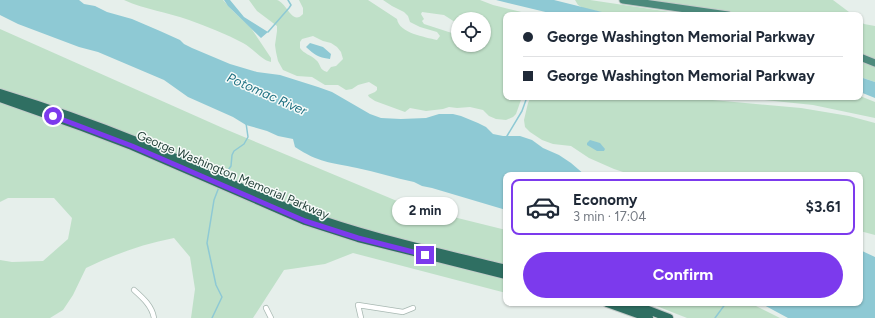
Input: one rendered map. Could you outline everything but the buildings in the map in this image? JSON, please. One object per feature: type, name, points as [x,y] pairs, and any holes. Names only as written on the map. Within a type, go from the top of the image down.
[{"type":"highway","points":[[623,0],[707,12]]},
{"type":"highway","points":[[863,58],[875,63]]},
{"type":"highway","name":"George Washington Memorial Parkway","points":[[0,92],[130,138],[182,165]]},
{"type":"highway","name":"George Washington Memorial Parkway","points":[[0,98],[182,165],[260,199],[305,221],[358,238],[503,274]]},
{"type":"highway","name":"George Washington Memorial Parkway","points":[[260,199],[371,236],[503,268]]},
{"type":"highway","points":[[615,306],[649,318]]},
{"type":"highway","points":[[638,306],[668,318]]},
{"type":"highway","points":[[642,306],[646,309]]},
{"type":"street","points":[[134,290],[153,312],[154,318]]},
{"type":"street","points":[[361,318],[358,305],[403,312],[413,308]]},
{"type":"street","points":[[266,308],[271,318]]},
{"type":"green space","points":[[124,0],[223,0],[251,28],[271,58],[271,62],[264,59],[243,43],[217,31],[181,17]]},
{"type":"green space","points":[[249,0],[277,0],[281,2],[293,16],[299,17],[303,14],[303,8],[299,0],[368,0],[397,19],[402,28],[407,31],[437,40],[440,36],[437,32],[420,27],[410,22],[408,16],[404,12],[383,0],[480,0],[493,5],[522,12],[503,12],[503,100],[521,100],[516,114],[506,120],[496,119],[489,116],[483,110],[470,107],[449,107],[426,111],[410,108],[405,112],[375,101],[369,97],[368,95],[375,92],[377,87],[369,82],[346,90],[338,85],[325,85],[312,77],[297,76],[283,70],[278,61],[276,52],[275,45],[277,26],[257,11]],"holes":[[[313,36],[331,43],[341,52],[343,59],[336,66],[331,67],[327,72],[321,68],[316,60],[303,52],[300,48],[300,42],[302,39]]]},
{"type":"green space","points":[[575,0],[590,0],[671,12],[601,12],[583,8],[578,5]]},
{"type":"green space","points":[[647,0],[833,0],[849,12],[725,12]]},
{"type":"green space","points":[[863,23],[875,26],[875,60],[863,55]]},
{"type":"green space","points":[[0,29],[225,129],[409,206],[503,229],[503,292],[353,253],[325,264],[284,270],[253,318],[191,318],[195,289],[190,257],[174,238],[129,250],[86,268],[73,295],[63,310],[50,318],[0,318],[0,260],[12,262],[43,261],[68,239],[72,218],[54,198],[8,198],[0,202]]},
{"type":"green space","points":[[863,63],[875,67],[875,82],[863,78]]},
{"type":"green space","points":[[863,97],[875,102],[875,118],[813,105],[765,100],[863,100]]},
{"type":"green space","points":[[530,100],[713,100],[801,108],[849,116],[875,123],[875,235],[863,232],[863,172],[623,172],[589,158],[571,146],[553,144],[542,140],[530,132],[525,127],[524,120]]},
{"type":"green space","points":[[657,306],[756,306],[780,318],[687,318]]},
{"type":"water","name":"Potomac River","points":[[0,0],[79,0],[84,4],[95,6],[107,12],[132,19],[180,40],[192,48],[230,64],[257,72],[280,75],[332,92],[370,114],[381,118],[426,118],[439,114],[453,114],[486,127],[493,134],[503,136],[520,136],[532,140],[543,148],[559,155],[582,172],[503,172],[503,209],[422,186],[414,182],[318,159],[295,147],[293,139],[278,136],[246,125],[233,117],[188,97],[164,80],[98,52],[79,47],[18,24],[0,15]]},
{"type":"water","points":[[224,0],[230,0],[244,17],[268,32],[261,38],[228,6]]},
{"type":"water","points":[[496,0],[554,0],[602,12],[546,12]]},
{"type":"water","points":[[310,43],[323,47],[331,54],[330,59],[316,55],[312,52],[306,47]]},
{"type":"water","points":[[863,78],[875,82],[875,98],[863,93]]},
{"type":"water","points":[[590,140],[600,143],[605,149],[604,151],[597,151],[587,145]]},
{"type":"water","points":[[863,251],[875,257],[875,318],[788,318],[766,306],[863,306]]},
{"type":"waterway","points":[[268,32],[291,5],[288,0]]},
{"type":"waterway","points":[[507,136],[522,111],[526,100]]},
{"type":"waterway","points":[[224,176],[231,166],[234,151],[244,144],[248,137],[246,123]]},
{"type":"waterway","points":[[212,318],[222,297],[216,285],[207,243],[214,200],[219,187]]},
{"type":"waterway","points":[[715,318],[724,306]]},
{"type":"route","points":[[53,116],[132,146],[305,221],[358,238],[425,255]]}]
